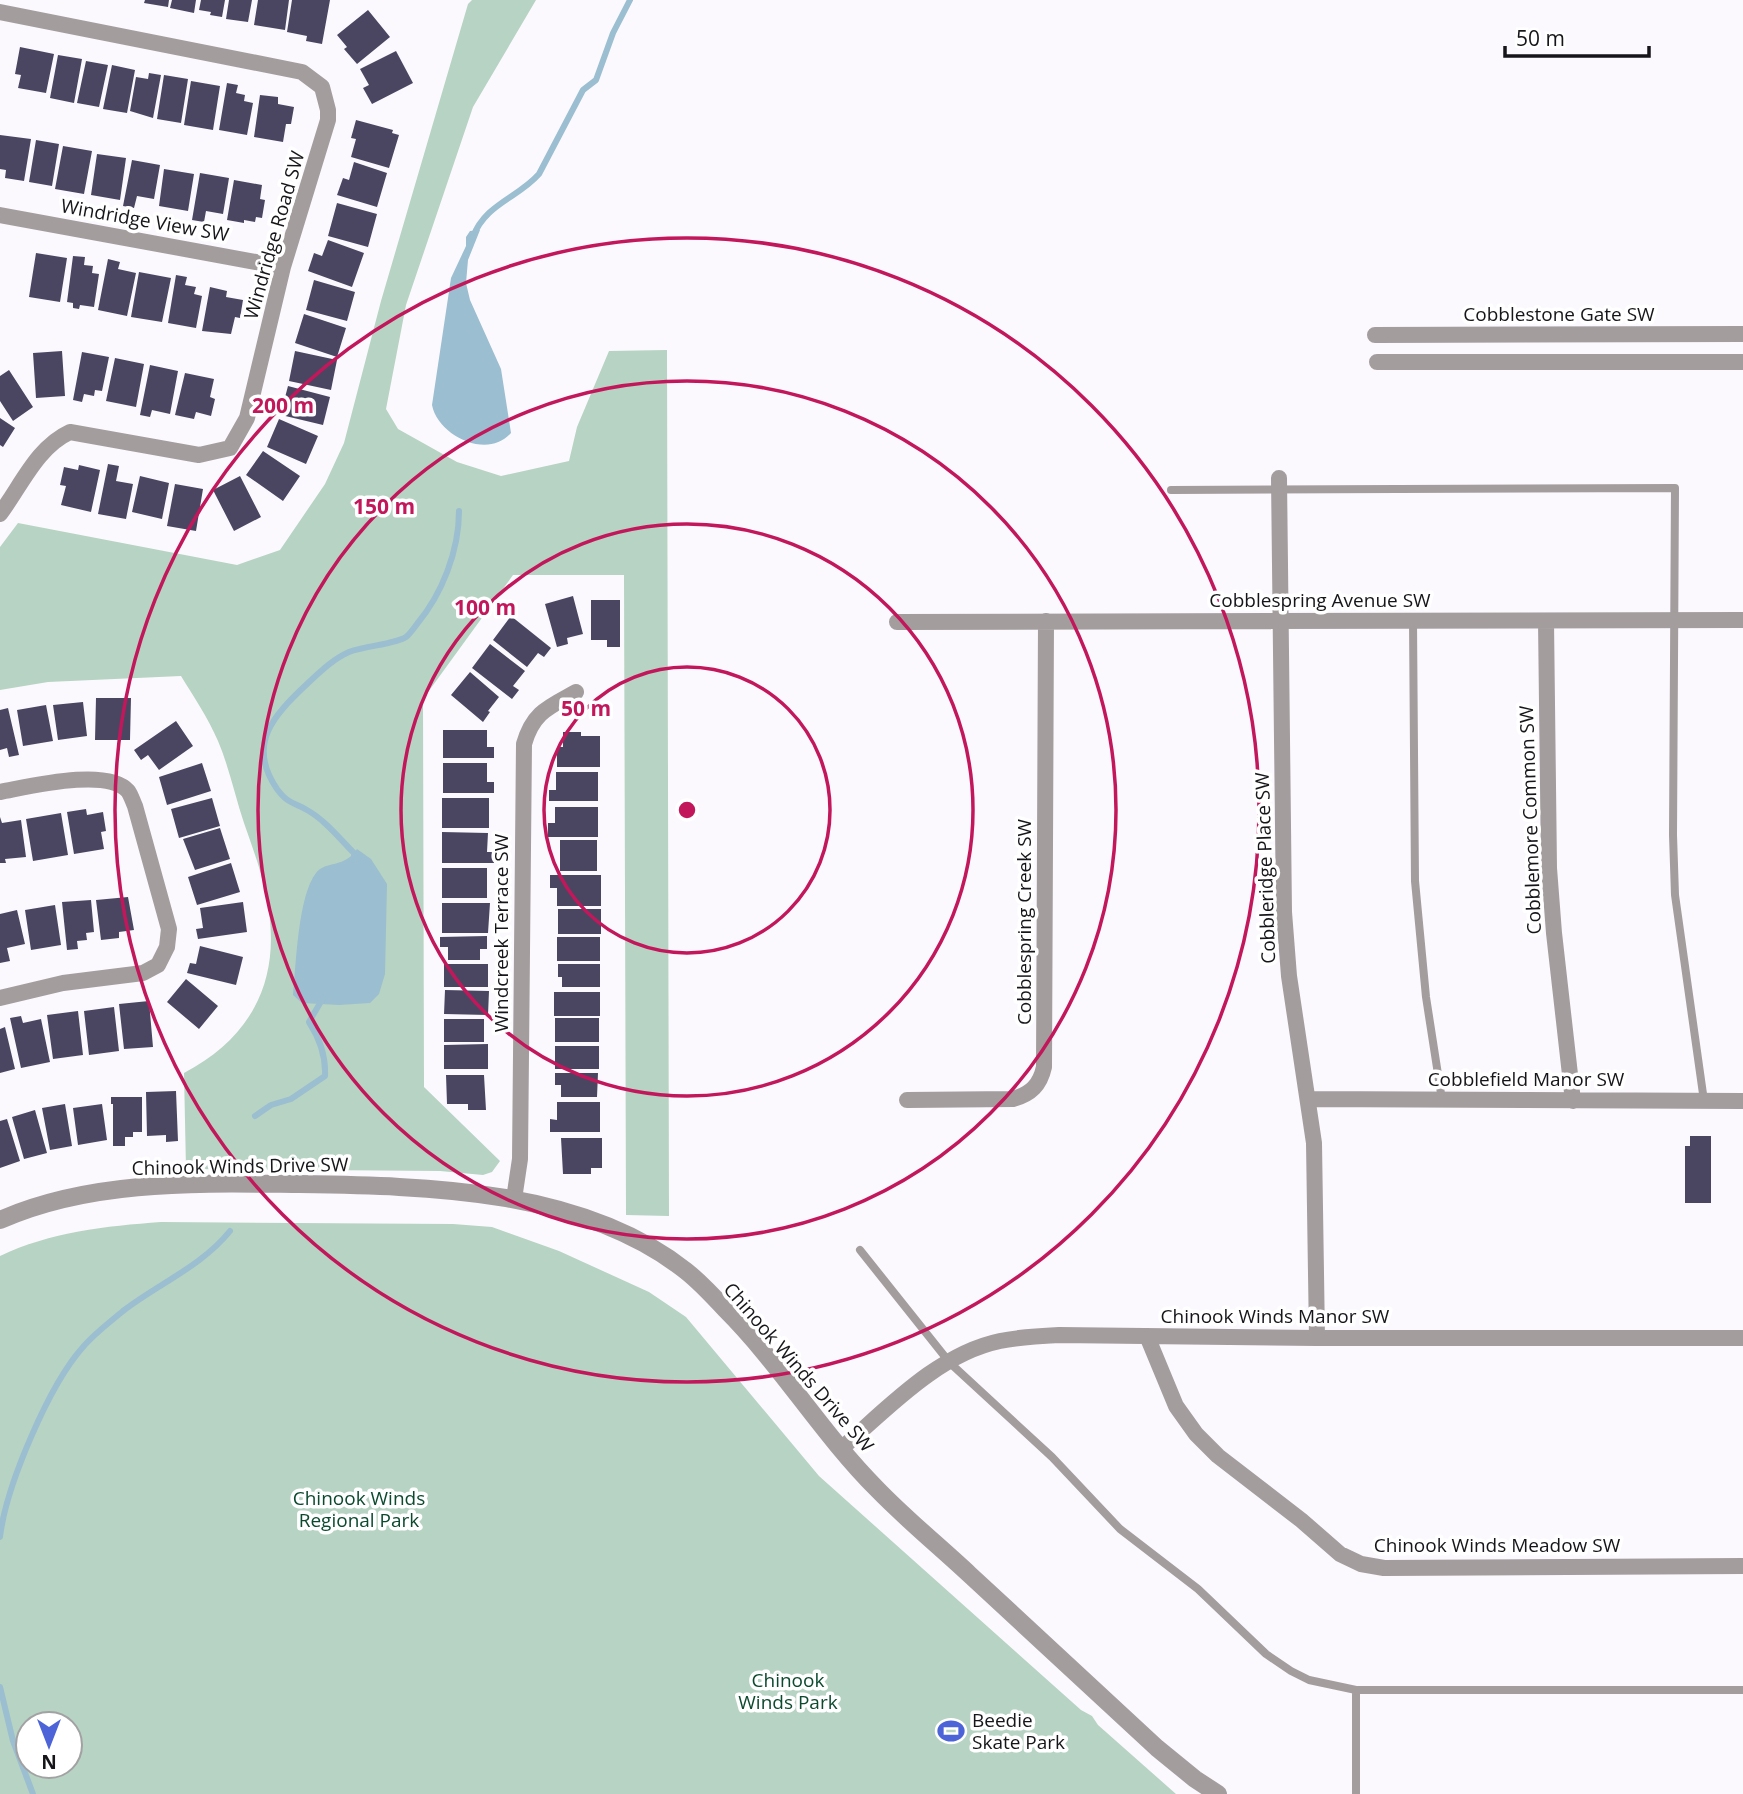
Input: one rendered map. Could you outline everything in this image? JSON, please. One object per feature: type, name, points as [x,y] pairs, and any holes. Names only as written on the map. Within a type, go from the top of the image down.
[{"type":"street","name":"Windridge Road SW","points":[[0,514],[43,451],[56,439],[70,432],[199,455],[230,448],[247,418],[283,267],[328,120],[322,87],[302,72],[1,15]]},
{"type":"street","name":"Windridge View SW","points":[[0,215],[283,267]]},
{"type":"street","name":"Cobblestone Gate SW","points":[[1375,335],[1743,334]]},
{"type":"street","points":[[1377,362],[1743,362]]},
{"type":"street","name":"Cobbleridge Place SW","points":[[1279,484],[1284,912],[1289,976],[1314,1143],[1317,1338]]},
{"type":"street","name":"Cobblespring Avenue SW","points":[[897,622],[1743,620]]},
{"type":"street","name":"Cobblespring Creek SW","points":[[907,1100],[1013,1099],[1024,1096],[1041,1080],[1044,1067],[1046,621]]},
{"type":"street","name":"Cobblemore Common SW","points":[[1546,621],[1549,856],[1554,933],[1573,1101]]},
{"type":"street","name":"Windcreek Terrace SW","points":[[513,1199],[520,1159],[523,744],[529,727],[545,709],[576,692]]},
{"type":"street","points":[[0,792],[91,779],[116,783],[128,791],[135,806],[169,929],[167,947],[158,965],[143,973],[63,983],[0,998]]},
{"type":"street","name":"Cobblefield Manor SW","points":[[1308,1099],[1743,1101]]},
{"type":"street","name":"Chinook Winds Drive SW","points":[[0,1220],[23,1210],[95,1192],[167,1186],[374,1185],[513,1199],[561,1210],[625,1233],[686,1271],[729,1312],[877,1489],[1157,1748],[1218,1794]]},
{"type":"street","name":"Chinook Winds Manor SW","points":[[842,1448],[909,1390],[950,1363],[966,1354],[1009,1340],[1059,1335],[1743,1338]]},
{"type":"street","name":"Chinook Winds Meadow SW","points":[[1147,1336],[1176,1406],[1196,1434],[1218,1456],[1340,1554],[1361,1564],[1384,1568],[1743,1566]]},
{"type":"lane","points":[[1171,490],[1279,484],[1675,488],[1675,895],[1704,1101]]},
{"type":"lane","points":[[1413,621],[1415,881],[1426,997],[1442,1100]]},
{"type":"lane","points":[[860,1250],[950,1363],[1052,1457],[1120,1529],[1198,1589],[1266,1654],[1309,1680],[1356,1690],[1743,1690]]},
{"type":"lane","points":[[1356,1690],[1356,1794]]},
{"type":"green space","points":[[472,0],[536,0],[473,107],[406,305],[386,409],[398,429],[457,462],[501,476],[569,461],[577,427],[609,351],[667,350],[669,1216],[626,1215],[624,575],[513,575],[423,699],[424,1087],[500,1161],[492,1172],[483,1175],[440,1171],[186,1169],[184,1073],[209,1058],[230,1040],[246,1021],[267,976],[270,951],[270,924],[264,886],[222,751],[210,724],[181,676],[48,682],[0,690],[0,547],[18,523],[237,565],[280,550],[325,484],[344,443],[381,301],[468,4]]},
{"type":"green space","name":"Chinook Winds Regional Park","points":[[161,1222],[453,1224],[492,1227],[559,1251],[649,1292],[686,1317],[819,1476],[1081,1710],[1092,1716],[1098,1725],[1176,1794],[0,1794],[0,1256],[39,1241],[99,1228]]},
{"type":"water","points":[[480,230],[468,260],[466,283],[470,300],[501,369],[511,433],[501,441],[490,444],[465,441],[454,435],[436,416],[432,405],[451,278],[466,246],[466,237],[470,231]]},
{"type":"water","points":[[357,849],[371,859],[387,884],[385,974],[379,994],[370,1003],[302,1003],[293,995],[299,931],[310,884],[320,869],[347,859]]},
{"type":"building","points":[[145,0],[169,0],[168,7],[144,3]]},
{"type":"building","points":[[172,0],[196,0],[194,13],[170,8]]},
{"type":"building","points":[[201,0],[225,0],[222,17],[199,10]]},
{"type":"building","points":[[229,0],[252,0],[248,22],[226,19]]},
{"type":"building","points":[[258,0],[289,0],[285,30],[254,25]]},
{"type":"building","points":[[292,0],[330,0],[322,44],[306,41],[307,36],[287,32]]},
{"type":"building","points":[[368,10],[390,37],[357,64],[344,49],[347,47],[337,35]]},
{"type":"building","points":[[20,47],[54,54],[46,93],[18,88],[21,75],[15,74]]},
{"type":"building","points":[[396,51],[413,83],[372,104],[363,88],[369,85],[360,69]]},
{"type":"building","points":[[58,55],[82,59],[74,103],[50,98]]},
{"type":"building","points":[[86,61],[108,65],[99,107],[77,103]]},
{"type":"building","points":[[112,65],[135,70],[127,113],[103,109]]},
{"type":"building","points":[[149,73],[161,75],[153,118],[130,111],[136,77],[148,79]]},
{"type":"building","points":[[164,75],[188,79],[181,123],[157,119]]},
{"type":"building","points":[[191,81],[220,86],[213,130],[184,125]]},
{"type":"building","points":[[227,83],[238,85],[236,93],[245,95],[244,101],[253,103],[247,135],[219,130]]},
{"type":"building","points":[[260,95],[278,97],[278,104],[294,107],[291,124],[286,124],[283,142],[254,137]]},
{"type":"building","points":[[356,120],[393,130],[392,133],[399,135],[389,168],[351,157],[356,139],[351,138]]},
{"type":"building","points":[[0,135],[31,139],[24,181],[5,178],[6,170],[0,169]]},
{"type":"building","points":[[36,140],[59,144],[52,186],[29,182]]},
{"type":"building","points":[[63,146],[92,151],[84,194],[55,189]]},
{"type":"building","points":[[97,154],[126,158],[120,200],[91,195]]},
{"type":"building","points":[[132,160],[160,165],[154,199],[137,196],[134,208],[123,206]]},
{"type":"building","points":[[354,162],[387,173],[377,207],[337,195],[343,178],[349,180]]},
{"type":"building","points":[[164,169],[194,174],[188,211],[159,206]]},
{"type":"building","points":[[200,173],[229,178],[223,214],[206,211],[204,222],[192,220]]},
{"type":"building","points":[[234,180],[262,185],[260,199],[265,200],[262,218],[256,217],[255,222],[244,220],[244,223],[227,220]]},
{"type":"building","points":[[337,203],[377,214],[368,247],[328,236]]},
{"type":"building","points":[[328,240],[364,253],[352,287],[308,271],[314,253],[322,256]]},
{"type":"building","points":[[36,253],[67,258],[60,302],[29,297]]},
{"type":"building","points":[[73,256],[85,257],[84,265],[93,266],[92,273],[99,274],[94,307],[80,305],[79,309],[73,308],[73,303],[67,302]]},
{"type":"building","points":[[108,259],[120,262],[118,269],[136,273],[127,316],[98,310]]},
{"type":"building","points":[[139,272],[171,278],[162,322],[131,317]]},
{"type":"building","points":[[176,275],[187,277],[185,285],[196,287],[194,294],[202,296],[196,328],[168,323]]},
{"type":"building","points":[[314,280],[355,292],[347,321],[306,310]]},
{"type":"building","points":[[210,287],[227,291],[226,297],[243,300],[240,318],[235,317],[231,334],[202,331]]},
{"type":"building","points":[[304,314],[346,328],[337,357],[295,343]]},
{"type":"building","points":[[62,351],[65,396],[36,398],[33,353]]},
{"type":"building","points":[[295,351],[337,360],[331,390],[289,381]]},
{"type":"building","points":[[82,352],[109,357],[102,391],[95,390],[94,396],[84,394],[82,402],[73,400]]},
{"type":"building","points":[[115,358],[144,364],[136,407],[106,401]]},
{"type":"building","points":[[150,365],[178,371],[170,414],[152,410],[150,417],[140,415]]},
{"type":"building","points":[[9,370],[33,407],[13,421],[0,401],[0,376]]},
{"type":"building","points":[[185,373],[214,379],[210,397],[215,399],[211,416],[196,412],[194,419],[175,415]]},
{"type":"building","points":[[288,386],[330,397],[323,425],[277,414],[280,404],[283,405]]},
{"type":"building","points":[[0,418],[15,428],[3,447],[0,445]]},
{"type":"building","points":[[279,419],[318,436],[306,464],[267,447]]},
{"type":"building","points":[[263,451],[300,476],[283,501],[246,475]]},
{"type":"building","points":[[108,464],[119,466],[116,481],[133,484],[126,519],[98,514]]},
{"type":"building","points":[[79,465],[100,470],[91,512],[61,505],[66,486],[60,485],[64,467],[78,470]]},
{"type":"building","points":[[140,476],[169,483],[162,519],[132,512]]},
{"type":"building","points":[[240,476],[261,517],[234,531],[213,490]]},
{"type":"building","points":[[175,484],[203,489],[196,531],[167,526]]},
{"type":"building","points":[[573,596],[583,634],[567,638],[568,644],[557,647],[545,604]]},
{"type":"building","points":[[591,600],[620,600],[620,647],[607,647],[607,640],[591,640]]},
{"type":"building","points":[[511,616],[551,648],[544,657],[538,653],[527,667],[493,640]]},
{"type":"building","points":[[490,644],[525,671],[513,686],[519,690],[512,699],[472,668]]},
{"type":"building","points":[[470,672],[499,697],[483,722],[451,695]]},
{"type":"building","points":[[96,698],[131,698],[130,740],[95,740]]},
{"type":"building","points":[[83,702],[87,736],[58,740],[53,705]]},
{"type":"building","points":[[46,705],[53,741],[23,746],[17,710]]},
{"type":"building","points":[[8,708],[19,755],[9,757],[7,748],[0,750],[0,710]]},
{"type":"building","points":[[176,721],[193,746],[159,770],[148,755],[141,760],[134,750]]},
{"type":"building","points":[[443,730],[487,730],[487,747],[494,747],[494,758],[443,758]]},
{"type":"building","points":[[563,732],[600,736],[600,767],[557,767],[557,747],[563,747]]},
{"type":"building","points":[[202,763],[211,791],[167,805],[159,777]]},
{"type":"building","points":[[443,763],[487,763],[487,782],[494,782],[494,793],[443,793]]},
{"type":"building","points":[[556,772],[598,772],[598,801],[549,801],[549,790],[556,790]]},
{"type":"building","points":[[212,798],[220,826],[179,838],[171,809]]},
{"type":"building","points":[[442,798],[489,798],[489,828],[442,828]]},
{"type":"building","points":[[555,807],[598,807],[598,837],[548,837],[548,823],[555,823]]},
{"type":"building","points":[[86,809],[87,815],[103,812],[106,831],[101,832],[104,849],[74,854],[67,812]]},
{"type":"building","points":[[61,813],[68,855],[33,861],[26,819]]},
{"type":"building","points":[[0,817],[2,823],[21,820],[26,857],[5,859],[6,863],[0,863]]},
{"type":"building","points":[[220,828],[230,859],[195,870],[183,839]]},
{"type":"building","points":[[442,832],[488,833],[487,852],[494,852],[494,863],[442,863]]},
{"type":"building","points":[[560,840],[597,840],[597,871],[560,871]]},
{"type":"building","points":[[231,863],[240,892],[197,905],[188,877]]},
{"type":"building","points":[[442,868],[487,868],[487,898],[442,898]]},
{"type":"building","points":[[550,875],[601,875],[601,906],[557,906],[557,888],[550,888]]},
{"type":"building","points":[[128,897],[134,930],[119,932],[119,938],[101,940],[96,900]]},
{"type":"building","points":[[91,900],[94,932],[86,933],[87,940],[77,941],[78,949],[67,950],[62,902]]},
{"type":"building","points":[[243,902],[247,932],[198,939],[196,929],[203,928],[200,908]]},
{"type":"building","points":[[442,903],[490,903],[488,933],[442,933]]},
{"type":"building","points":[[55,905],[61,945],[31,950],[25,910]]},
{"type":"building","points":[[558,909],[601,909],[601,934],[558,934]]},
{"type":"building","points":[[17,910],[25,944],[7,948],[10,961],[0,963],[0,914]]},
{"type":"building","points":[[487,936],[487,949],[480,949],[480,960],[448,960],[448,947],[440,947],[440,937]]},
{"type":"building","points":[[557,937],[600,937],[600,961],[557,961]]},
{"type":"building","points":[[200,946],[243,957],[236,985],[187,973],[190,963],[196,964]]},
{"type":"building","points":[[444,964],[488,964],[488,987],[444,987]]},
{"type":"building","points":[[558,964],[600,964],[600,987],[562,987],[562,977],[558,977]]},
{"type":"building","points":[[186,979],[218,1006],[199,1029],[167,1002]]},
{"type":"building","points":[[445,990],[489,991],[488,1015],[444,1014]]},
{"type":"building","points":[[554,992],[600,992],[600,1016],[554,1016]]},
{"type":"building","points":[[149,1001],[153,1047],[124,1049],[119,1004]]},
{"type":"building","points":[[114,1007],[119,1051],[89,1055],[84,1011]]},
{"type":"building","points":[[78,1011],[83,1055],[53,1059],[47,1015]]},
{"type":"building","points":[[21,1016],[23,1023],[41,1019],[50,1062],[21,1068],[10,1018]]},
{"type":"building","points":[[555,1018],[599,1018],[599,1042],[555,1042]]},
{"type":"building","points":[[444,1019],[484,1019],[484,1042],[444,1042]]},
{"type":"building","points":[[5,1027],[15,1069],[0,1073],[0,1029]]},
{"type":"building","points":[[488,1044],[488,1069],[444,1069],[444,1045]]},
{"type":"building","points":[[555,1046],[599,1046],[599,1069],[555,1069]]},
{"type":"building","points":[[555,1073],[598,1073],[597,1097],[561,1097],[561,1085],[555,1085]]},
{"type":"building","points":[[446,1075],[484,1075],[486,1110],[468,1110],[468,1104],[447,1104]]},
{"type":"building","points":[[176,1091],[178,1141],[166,1142],[166,1135],[147,1136],[146,1092]]},
{"type":"building","points":[[111,1097],[142,1097],[142,1132],[133,1132],[133,1137],[125,1137],[125,1146],[113,1146]]},
{"type":"building","points":[[557,1102],[600,1102],[600,1132],[550,1132],[550,1119],[557,1120]]},
{"type":"building","points":[[65,1104],[72,1146],[50,1150],[42,1108]]},
{"type":"building","points":[[102,1104],[107,1140],[78,1145],[73,1108]]},
{"type":"building","points":[[35,1110],[47,1153],[24,1159],[12,1117]]},
{"type":"building","points":[[7,1119],[20,1161],[0,1168],[0,1121]]},
{"type":"building","points":[[1690,1136],[1711,1136],[1711,1203],[1685,1203],[1685,1146],[1690,1146]]},
{"type":"building","points":[[561,1138],[602,1138],[602,1168],[591,1168],[591,1174],[563,1174]]},
{"type":"waterway","points":[[473,237],[485,217],[539,174],[583,90],[596,80],[613,33],[630,0]]},
{"type":"waterway","points":[[354,860],[354,853],[326,824],[288,800],[277,789],[268,773],[264,744],[268,731],[284,707],[322,670],[349,652],[401,639],[410,633],[441,586],[456,541],[459,511]]},
{"type":"waterway","points":[[255,1116],[271,1105],[291,1099],[325,1076],[322,1048],[309,1022],[323,998]]},
{"type":"waterway","points":[[0,1537],[20,1464],[43,1410],[70,1364],[87,1342],[123,1311],[193,1265],[230,1231]]},
{"type":"waterway","points":[[0,1687],[13,1741],[33,1794]]},
{"type":"place","name":"Beedie Skate Park","points":[[951,1731]]},
{"type":"park label","name":"Chinook Winds Park","points":[[788,1691]]}]
